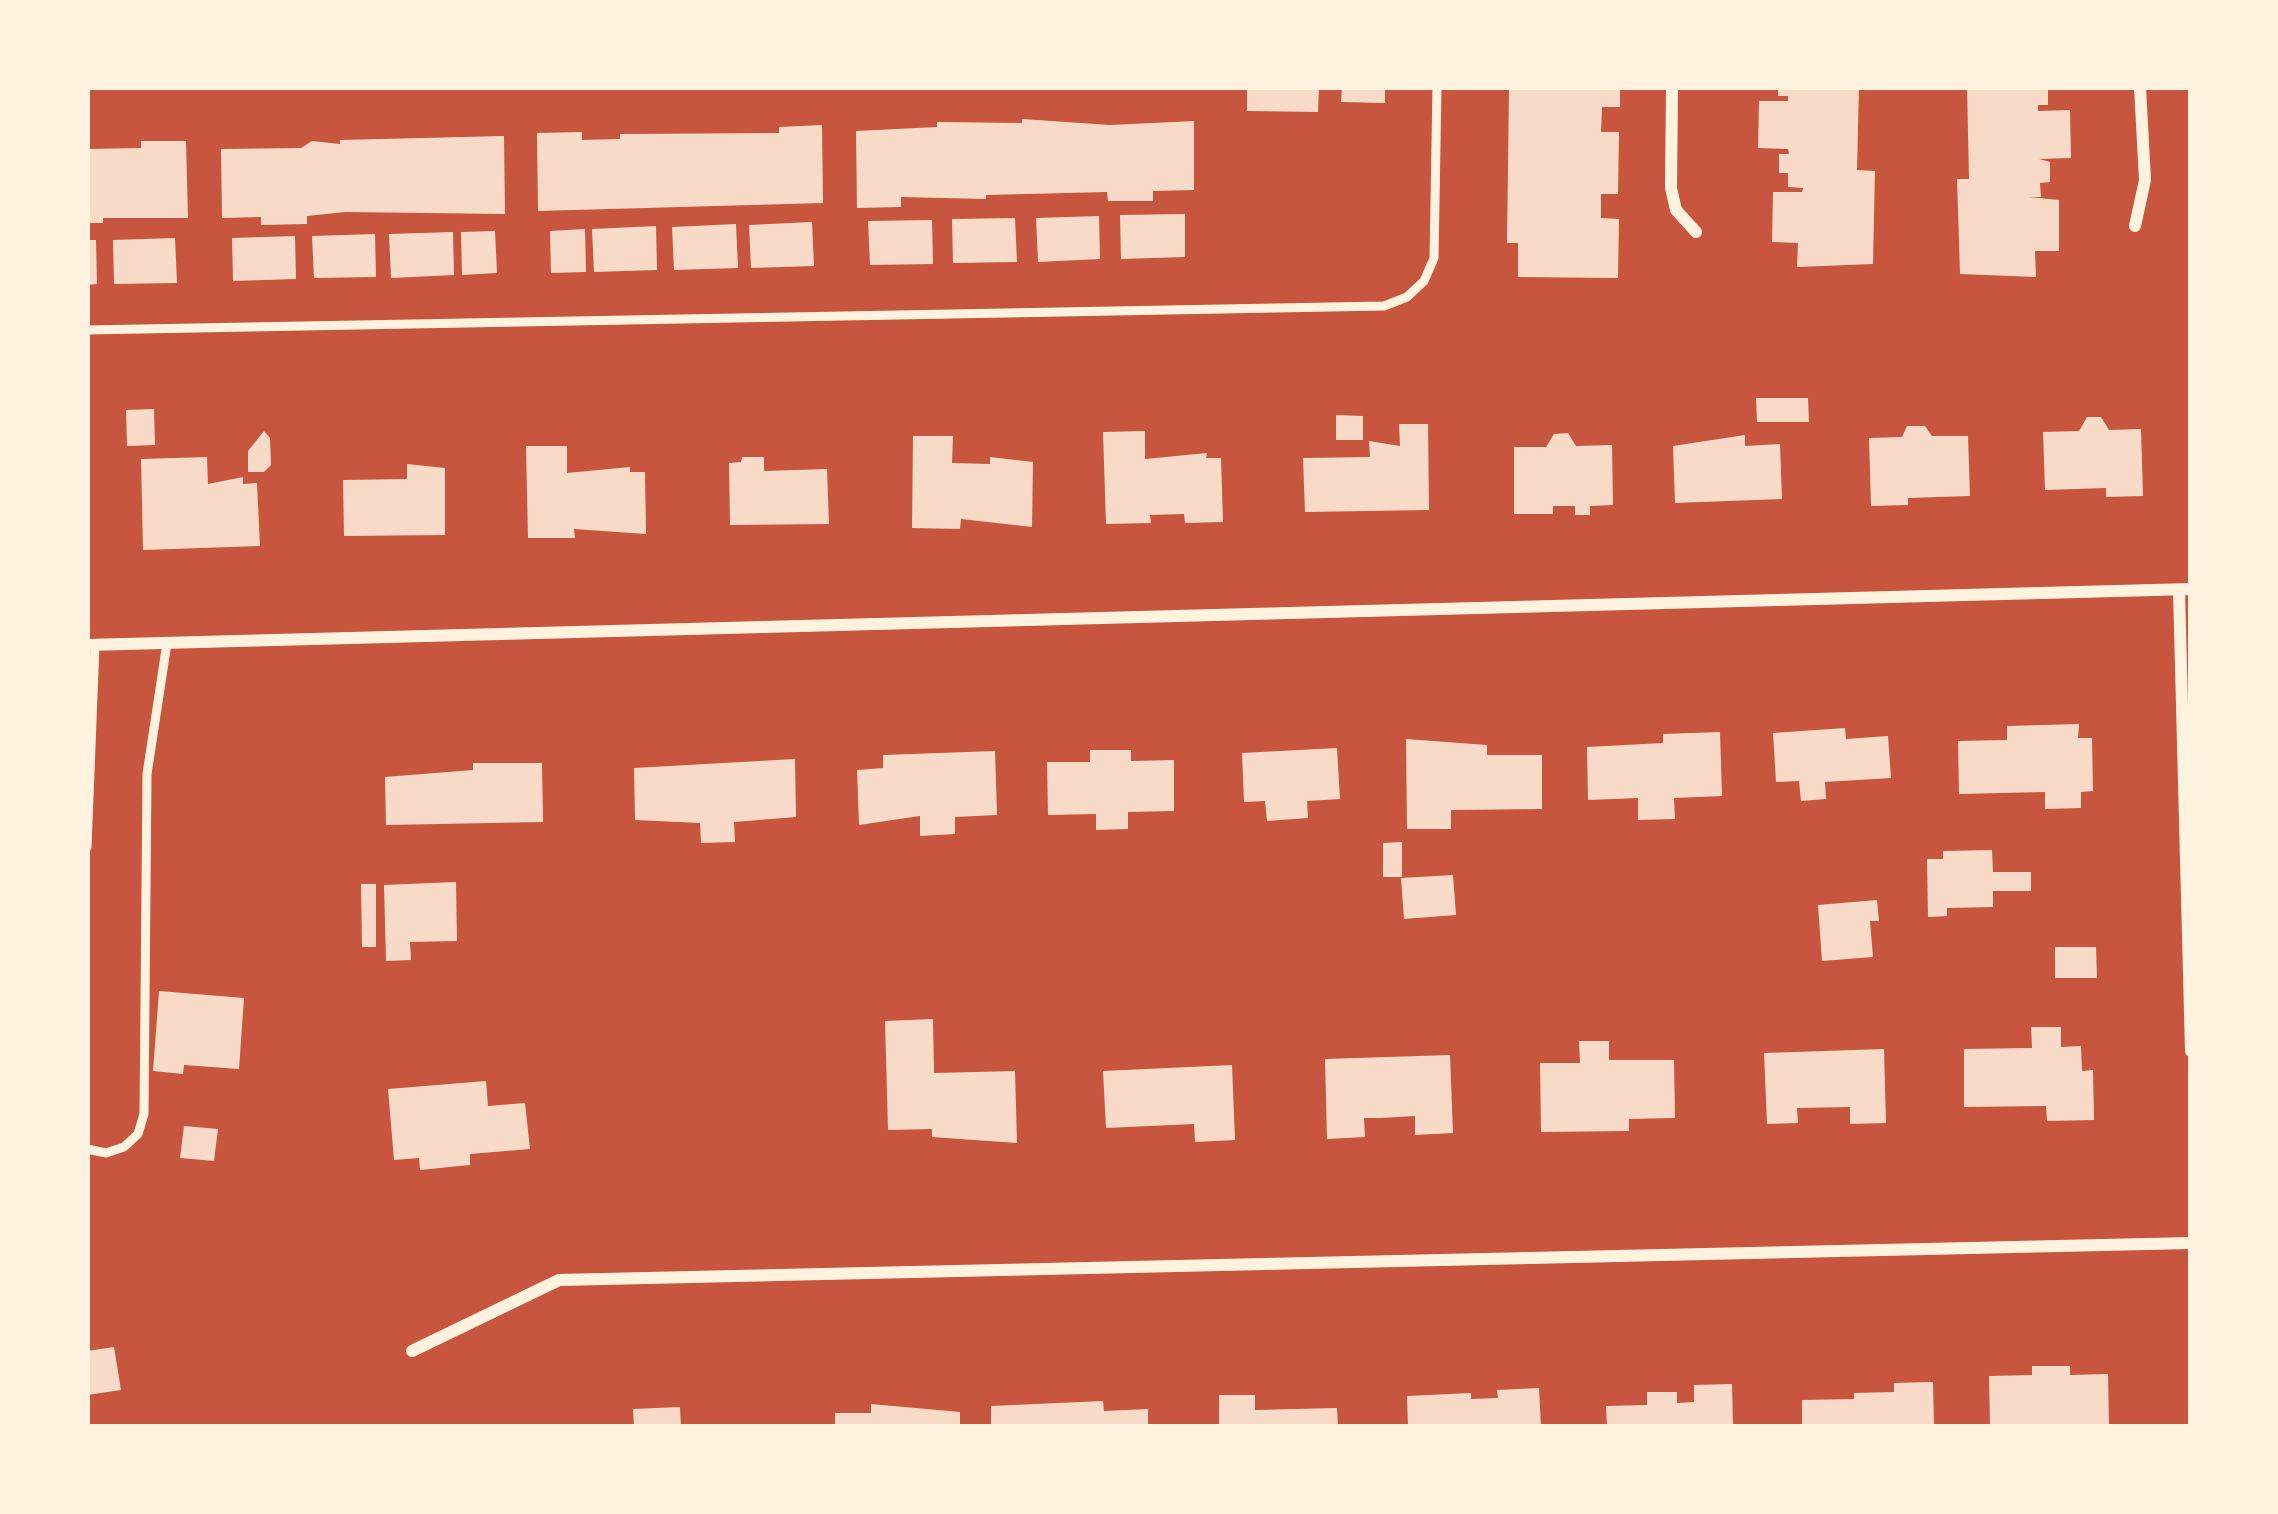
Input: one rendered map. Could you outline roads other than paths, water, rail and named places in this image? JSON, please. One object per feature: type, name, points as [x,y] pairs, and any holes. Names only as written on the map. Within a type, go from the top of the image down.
[{"type":"street","points":[[1672,87],[1671,188],[1676,210],[1696,232]]},
{"type":"street","points":[[2135,226],[2145,180],[2140,87]]},
{"type":"street","points":[[91,645],[2185,590],[2191,1051]]},
{"type":"street","points":[[412,1352],[559,1280],[2191,1243]]},
{"type":"lane","points":[[87,330],[1384,306],[1407,297],[1424,280],[1434,259],[1437,87]]},
{"type":"lane","points":[[87,1149],[106,1153],[124,1147],[138,1134],[144,1114],[147,774],[166,643]]},
{"type":"lane","points":[[87,847],[91,645]]}]
